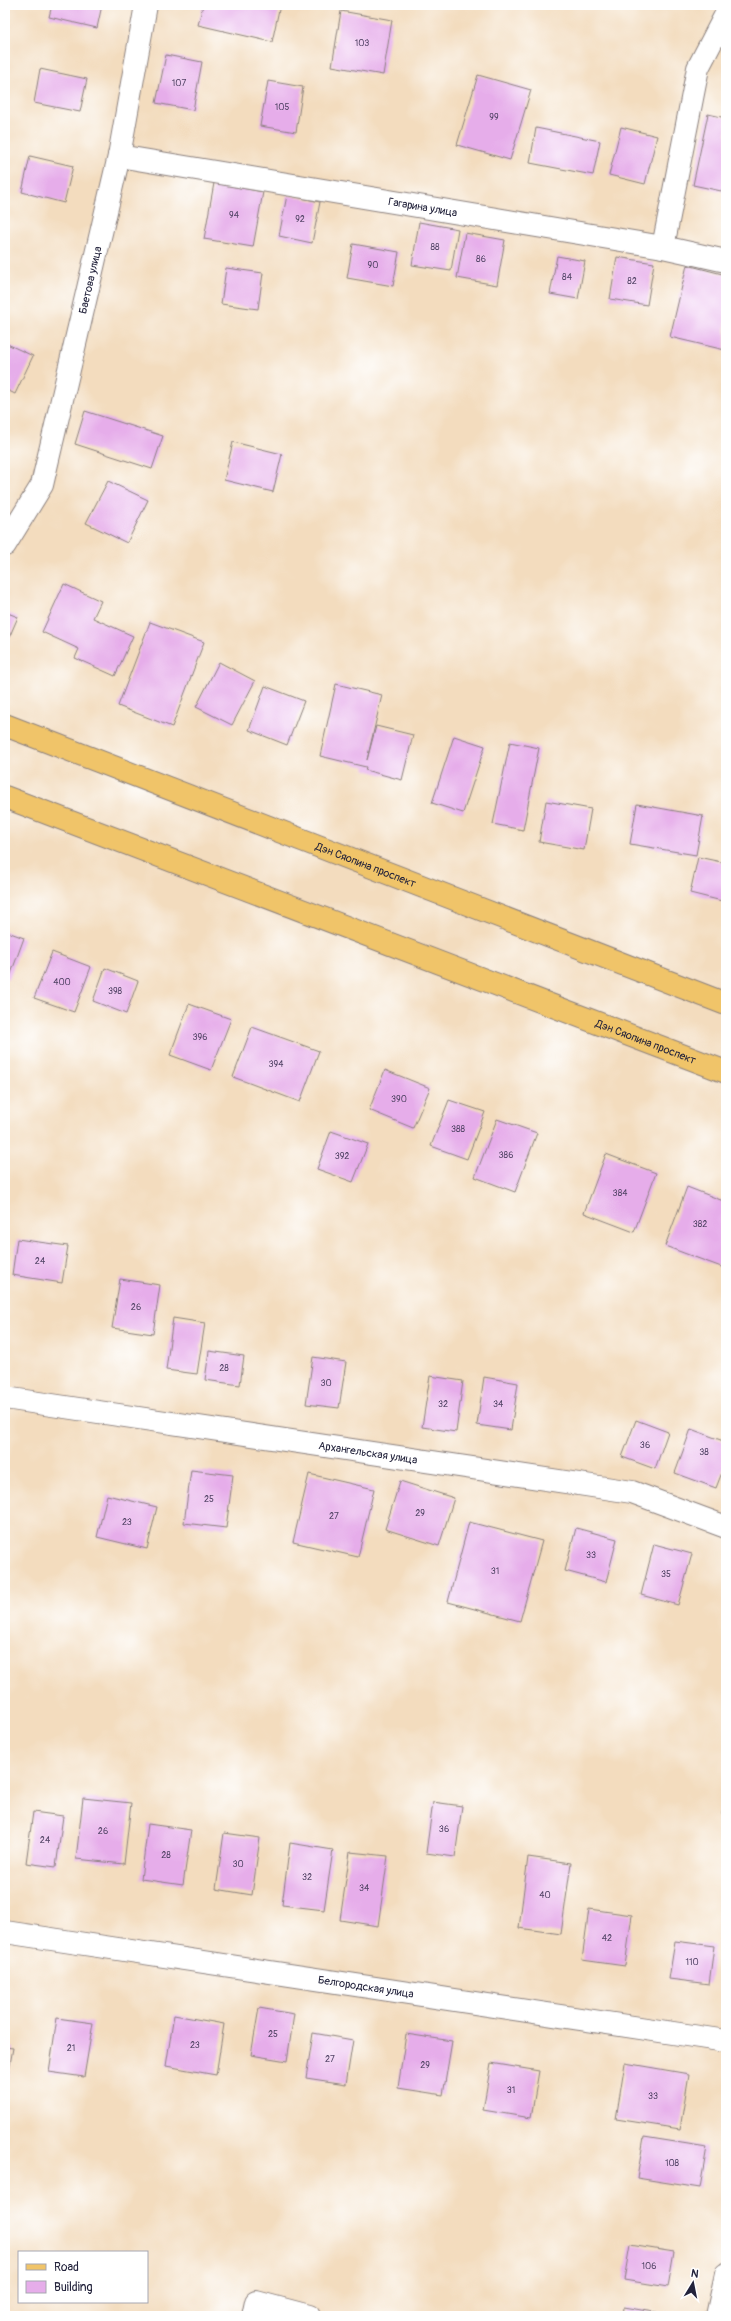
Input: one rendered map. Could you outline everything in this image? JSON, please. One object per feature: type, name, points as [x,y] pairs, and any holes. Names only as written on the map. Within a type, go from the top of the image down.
[{"type":"main road","name":"Дэн Сяопина проспект","points":[[5,725],[726,1004]]},
{"type":"main road","name":"Дэн Сяопина проспект","points":[[5,797],[726,1072]]},
{"type":"street","name":"Баетова улица","points":[[5,545],[42,485],[119,156],[146,5]]},
{"type":"street","points":[[663,247],[698,68],[726,14]]},
{"type":"street","name":"Гагарина улица","points":[[119,156],[663,247],[726,261]]},
{"type":"street","name":"Архангельская улица","points":[[5,1398],[632,1492],[726,1527]]},
{"type":"street","name":"Белгородская улица","points":[[5,1932],[726,2041]]},
{"type":"street","points":[[717,2316],[726,2274]]},
{"type":"street","points":[[253,2316],[256,2302],[309,2316]]},
{"type":"building","points":[[52,5],[102,5],[97,28],[49,17]]},
{"type":"building","points":[[203,5],[280,5],[272,42],[198,25]]},
{"type":"building","points":[[341,11],[392,20],[383,75],[332,66]]},
{"type":"building","points":[[166,55],[202,62],[193,110],[156,103]]},
{"type":"building","points":[[40,69],[87,79],[80,112],[34,103]]},
{"type":"building","points":[[478,75],[531,90],[510,160],[457,145]]},
{"type":"building","points":[[268,81],[303,87],[296,132],[260,126]]},
{"type":"building","points":[[708,114],[726,118],[726,192],[693,185]]},
{"type":"building","points":[[621,127],[657,136],[645,184],[609,175]]},
{"type":"building","points":[[536,128],[600,141],[593,175],[530,163]]},
{"type":"building","points":[[30,156],[73,166],[64,203],[22,192]]},
{"type":"building","points":[[214,183],[263,192],[253,247],[204,239]]},
{"type":"building","points":[[287,195],[320,202],[312,243],[279,236]]},
{"type":"building","points":[[419,222],[458,229],[451,271],[412,265]]},
{"type":"building","points":[[465,233],[505,240],[497,285],[457,278]]},
{"type":"building","points":[[353,244],[399,252],[393,286],[347,278]]},
{"type":"building","points":[[557,256],[585,261],[578,299],[550,294]]},
{"type":"building","points":[[617,257],[654,263],[647,305],[610,299]]},
{"type":"building","points":[[687,265],[726,275],[725,350],[670,337]]},
{"type":"building","points":[[226,268],[263,273],[258,309],[221,304]]},
{"type":"building","points":[[5,343],[33,356],[15,394],[5,389]]},
{"type":"building","points":[[85,411],[163,436],[152,469],[75,444]]},
{"type":"building","points":[[233,442],[282,454],[273,492],[224,480]]},
{"type":"building","points":[[108,481],[148,500],[127,543],[86,523]]},
{"type":"building","points":[[64,584],[101,601],[93,618],[133,636],[115,676],[75,658],[79,649],[42,632]]},
{"type":"building","points":[[5,612],[18,617],[5,647]]},
{"type":"building","points":[[150,622],[204,642],[172,727],[118,706]]},
{"type":"building","points":[[219,662],[255,681],[232,725],[196,707]]},
{"type":"building","points":[[336,684],[382,695],[367,760],[376,726],[413,735],[402,780],[365,770],[366,767],[320,756]]},
{"type":"building","points":[[265,686],[304,701],[287,745],[249,730]]},
{"type":"building","points":[[454,736],[485,746],[463,813],[432,803]]},
{"type":"building","points":[[510,742],[539,748],[523,830],[493,824]]},
{"type":"building","points":[[546,801],[591,809],[584,850],[539,842]]},
{"type":"building","points":[[637,804],[703,816],[696,855],[630,844]]},
{"type":"building","points":[[698,857],[726,863],[726,902],[690,893]]},
{"type":"building","points":[[5,931],[24,938],[9,979],[5,978]]},
{"type":"building","points":[[52,952],[91,967],[74,1012],[34,998]]},
{"type":"building","points":[[105,968],[138,981],[126,1014],[93,1001]]},
{"type":"building","points":[[189,1004],[231,1019],[211,1070],[170,1055]]},
{"type":"building","points":[[252,1027],[319,1051],[300,1102],[233,1077]]},
{"type":"building","points":[[385,1070],[430,1088],[413,1128],[369,1110]]},
{"type":"building","points":[[449,1100],[485,1112],[467,1159],[431,1146]]},
{"type":"building","points":[[497,1119],[537,1133],[515,1192],[475,1177]]},
{"type":"building","points":[[331,1131],[368,1144],[353,1182],[317,1169]]},
{"type":"building","points":[[606,1154],[656,1173],[634,1232],[584,1213]]},
{"type":"building","points":[[687,1187],[726,1202],[726,1262],[724,1268],[665,1246]]},
{"type":"building","points":[[17,1239],[68,1246],[62,1283],[12,1275]]},
{"type":"building","points":[[120,1279],[160,1285],[153,1334],[112,1328]]},
{"type":"building","points":[[173,1318],[205,1323],[197,1374],[166,1370]]},
{"type":"building","points":[[209,1351],[244,1356],[240,1385],[205,1380]]},
{"type":"building","points":[[313,1357],[346,1362],[339,1408],[306,1404]]},
{"type":"building","points":[[430,1376],[463,1381],[456,1432],[422,1427]]},
{"type":"building","points":[[484,1377],[518,1383],[511,1430],[477,1425]]},
{"type":"building","points":[[636,1420],[668,1432],[655,1469],[622,1457]]},
{"type":"building","points":[[691,1429],[726,1442],[726,1462],[716,1488],[675,1473]]},
{"type":"building","points":[[191,1470],[233,1475],[226,1528],[184,1523]]},
{"type":"building","points":[[309,1474],[374,1489],[358,1557],[293,1542]]},
{"type":"building","points":[[400,1481],[454,1498],[439,1546],[385,1529]]},
{"type":"building","points":[[107,1495],[157,1507],[147,1549],[97,1537]]},
{"type":"building","points":[[469,1522],[542,1541],[520,1621],[448,1602]]},
{"type":"building","points":[[576,1528],[617,1539],[606,1582],[565,1571]]},
{"type":"building","points":[[654,1544],[692,1554],[678,1605],[641,1595]]},
{"type":"building","points":[[726,1792],[726,1815],[722,1814]]},
{"type":"building","points":[[83,1798],[131,1803],[124,1864],[76,1859]]},
{"type":"building","points":[[433,1802],[462,1806],[455,1857],[426,1853]]},
{"type":"building","points":[[33,1812],[63,1816],[56,1867],[26,1863]]},
{"type":"building","points":[[148,1824],[191,1830],[183,1885],[141,1879]]},
{"type":"building","points":[[224,1833],[260,1838],[252,1895],[216,1889]]},
{"type":"building","points":[[290,1843],[333,1850],[324,1910],[282,1905]]},
{"type":"building","points":[[350,1852],[388,1856],[378,1926],[340,1920]]},
{"type":"building","points":[[528,1857],[571,1863],[561,1934],[519,1928]]},
{"type":"building","points":[[589,1909],[632,1915],[625,1966],[582,1960]]},
{"type":"building","points":[[675,1941],[714,1946],[709,1984],[669,1979]]},
{"type":"building","points":[[259,2008],[294,2014],[287,2061],[251,2055]]},
{"type":"building","points":[[174,2015],[224,2024],[216,2075],[166,2066]]},
{"type":"building","points":[[57,2018],[93,2023],[84,2077],[49,2072]]},
{"type":"building","points":[[313,2033],[353,2040],[346,2084],[306,2078]]},
{"type":"building","points":[[406,2034],[452,2041],[443,2095],[398,2088]]},
{"type":"building","points":[[5,2047],[13,2048],[7,2081],[5,2080]]},
{"type":"building","points":[[491,2063],[539,2071],[531,2118],[483,2110]]},
{"type":"building","points":[[625,2063],[689,2074],[680,2129],[616,2119]]},
{"type":"building","points":[[644,2137],[707,2147],[700,2188],[637,2178]]},
{"type":"building","points":[[630,2245],[674,2252],[668,2287],[624,2280]]},
{"type":"building","points":[[624,2307],[673,2315],[673,2316],[623,2316]]}]
